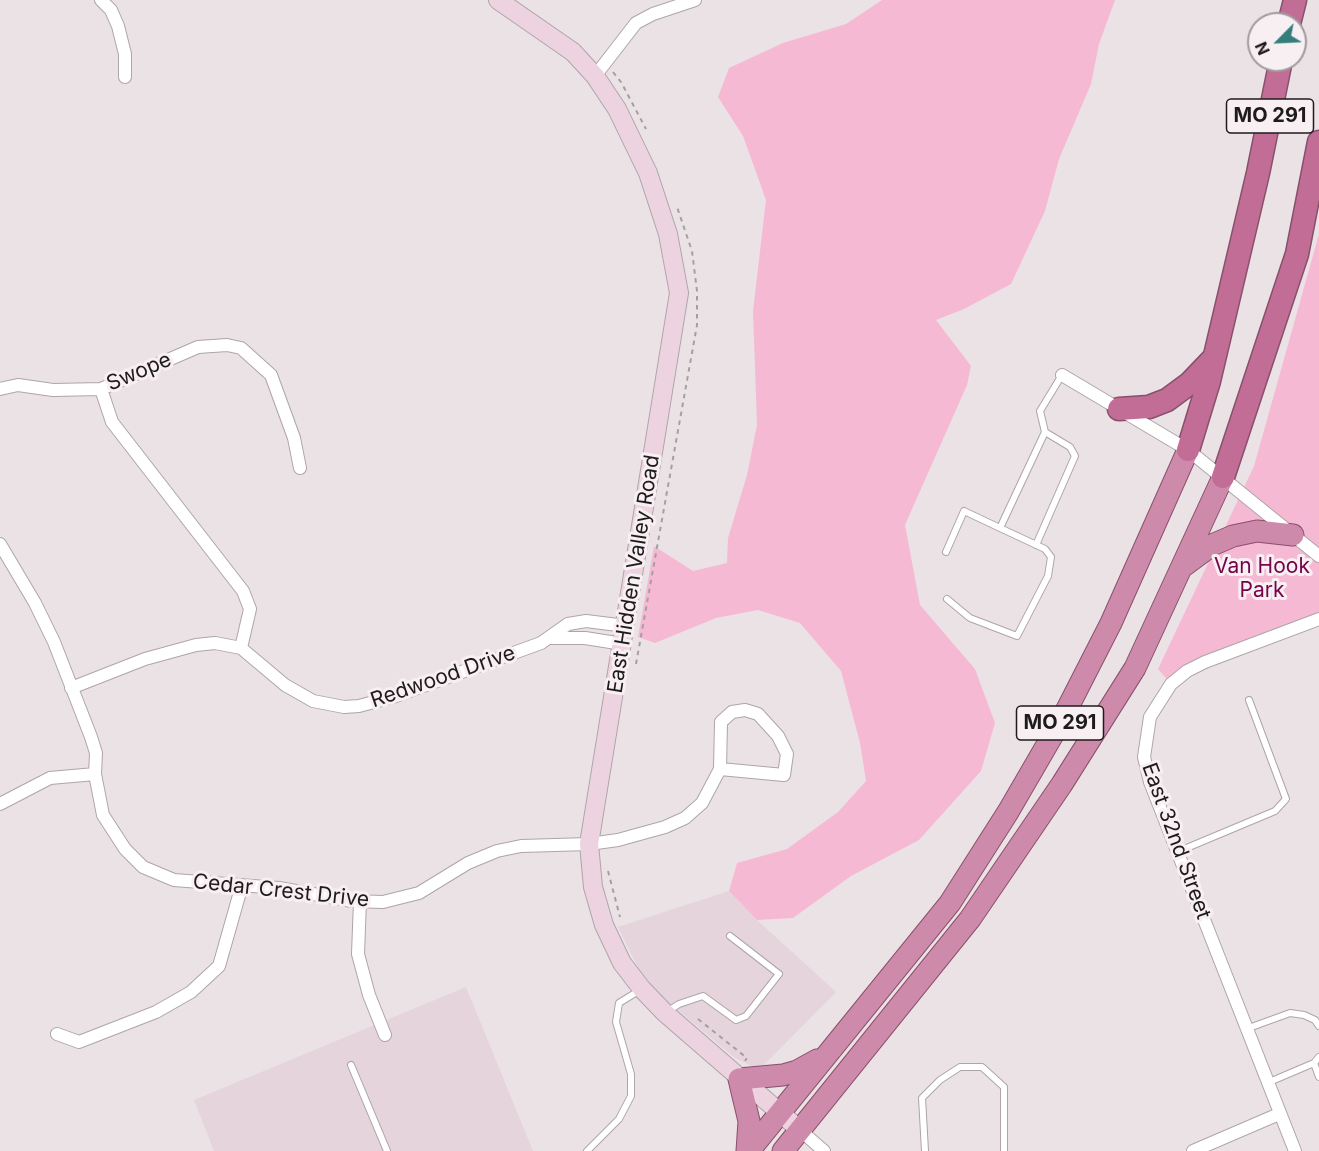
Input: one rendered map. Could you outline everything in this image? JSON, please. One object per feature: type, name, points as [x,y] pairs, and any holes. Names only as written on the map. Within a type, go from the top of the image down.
[{"type":"highway","name":"MO 291","points":[[748,1151],[950,903],[1008,812],[1062,719],[1111,623],[1188,450],[1215,357],[1258,173],[1279,72]]},
{"type":"highway","name":"MO 291","points":[[783,1151],[970,919],[1062,784],[1136,668],[1222,477],[1297,254],[1319,142]]},
{"type":"highway","points":[[1119,409],[1149,407],[1167,399],[1190,383],[1215,357]]},
{"type":"highway","points":[[1182,567],[1212,545],[1233,536],[1272,531],[1293,535]]},
{"type":"highway","points":[[748,1151],[749,1121],[739,1079],[797,1071],[812,1065],[836,1043]]},
{"type":"main road","name":"East Hidden Valley Road","points":[[498,0],[573,52],[595,76],[617,109],[648,174],[668,234],[679,292],[589,844],[593,887],[604,925],[622,963],[642,989],[665,1013],[800,1130]]},
{"type":"street","points":[[100,0],[114,18],[125,54],[125,76]]},
{"type":"street","points":[[595,76],[636,23],[653,14],[695,0]]},
{"type":"street","name":"Swope","points":[[0,389],[18,385],[53,390],[101,389],[198,347],[227,345],[241,348],[271,375],[294,438],[300,468]]},
{"type":"street","points":[[1062,375],[1188,450],[1319,556]]},
{"type":"street","points":[[71,688],[145,659],[195,645],[215,643],[241,648],[250,609],[243,591],[112,422],[101,389]]},
{"type":"street","name":"Cedar Crest Drive","points":[[1,548],[40,612],[96,753],[95,774],[103,815],[125,849],[143,867],[174,880],[308,891],[360,901],[383,902],[419,893],[468,863],[497,851],[521,846],[589,844],[618,840],[664,828],[685,818],[702,803],[720,769]]},
{"type":"street","name":"East 32nd Street","points":[[1295,1151],[1278,1114],[1177,853],[1150,782],[1144,757],[1150,717],[1171,684],[1205,662],[1319,619]]},
{"type":"street","name":"Redwood Drive","points":[[552,638],[568,624],[578,621],[626,626]]},
{"type":"street","name":"Redwood Drive","points":[[241,648],[285,685],[312,701],[344,707],[359,706],[396,696],[552,638],[585,638],[623,644]]},
{"type":"street","points":[[745,710],[758,714],[778,736],[787,754],[784,775],[720,769],[721,722],[732,712],[745,710]]},
{"type":"street","points":[[0,804],[50,778],[95,774]]},
{"type":"street","points":[[57,1034],[79,1042],[166,1008],[191,992],[219,966],[242,885]]},
{"type":"street","points":[[360,901],[358,954],[369,995],[385,1035]]},
{"type":"street","points":[[1193,1151],[1278,1114]]},
{"type":"street","points":[[800,1130],[824,1151]]},
{"type":"lane","points":[[1000,528],[1044,432],[1040,411],[1062,375]]},
{"type":"lane","points":[[1036,545],[1075,456],[1070,447],[1044,432]]},
{"type":"lane","points":[[946,552],[964,511],[1045,549],[1051,557],[1052,564],[1017,636],[970,618],[947,599]]},
{"type":"lane","points":[[1177,853],[1275,810],[1286,799],[1249,700]]},
{"type":"lane","points":[[665,1013],[679,1004],[704,996],[735,1020],[746,1016],[778,974],[730,936]]},
{"type":"lane","points":[[587,1151],[619,1119],[631,1096],[631,1074],[616,1022],[619,1003],[642,989]]},
{"type":"lane","points":[[1246,1029],[1290,1013],[1304,1015],[1315,1020],[1319,1026]]},
{"type":"lane","points":[[1266,1083],[1314,1063],[1319,1057]]},
{"type":"lane","points":[[1314,1063],[1319,1077]]},
{"type":"lane","points":[[351,1065],[387,1151]]},
{"type":"lane","points":[[925,1151],[922,1098],[940,1080],[960,1067],[982,1067],[1004,1087],[1004,1151]]},
{"type":"shaded area","points":[[729,891],[757,920],[836,992],[759,1070],[734,1057],[662,997],[638,968],[618,927]]},
{"type":"shaded area","points":[[466,987],[533,1151],[214,1151],[194,1100]]},
{"type":"green space","points":[[882,0],[1115,0],[1099,44],[1091,84],[1059,159],[1045,211],[1011,284],[964,309],[936,320],[971,366],[967,385],[905,525],[920,605],[975,669],[995,723],[981,771],[919,840],[851,876],[793,918],[757,920],[729,891],[737,863],[787,849],[838,812],[866,781],[860,743],[841,671],[800,623],[758,610],[716,618],[655,643],[638,637],[654,546],[693,571],[727,563],[728,538],[747,475],[757,425],[753,311],[766,200],[743,136],[718,97],[729,68],[783,43],[846,24]]},
{"type":"green space","name":"Van Hook Park","points":[[1319,234],[1319,619],[1205,662],[1171,684],[1158,669],[1254,466]]}]
